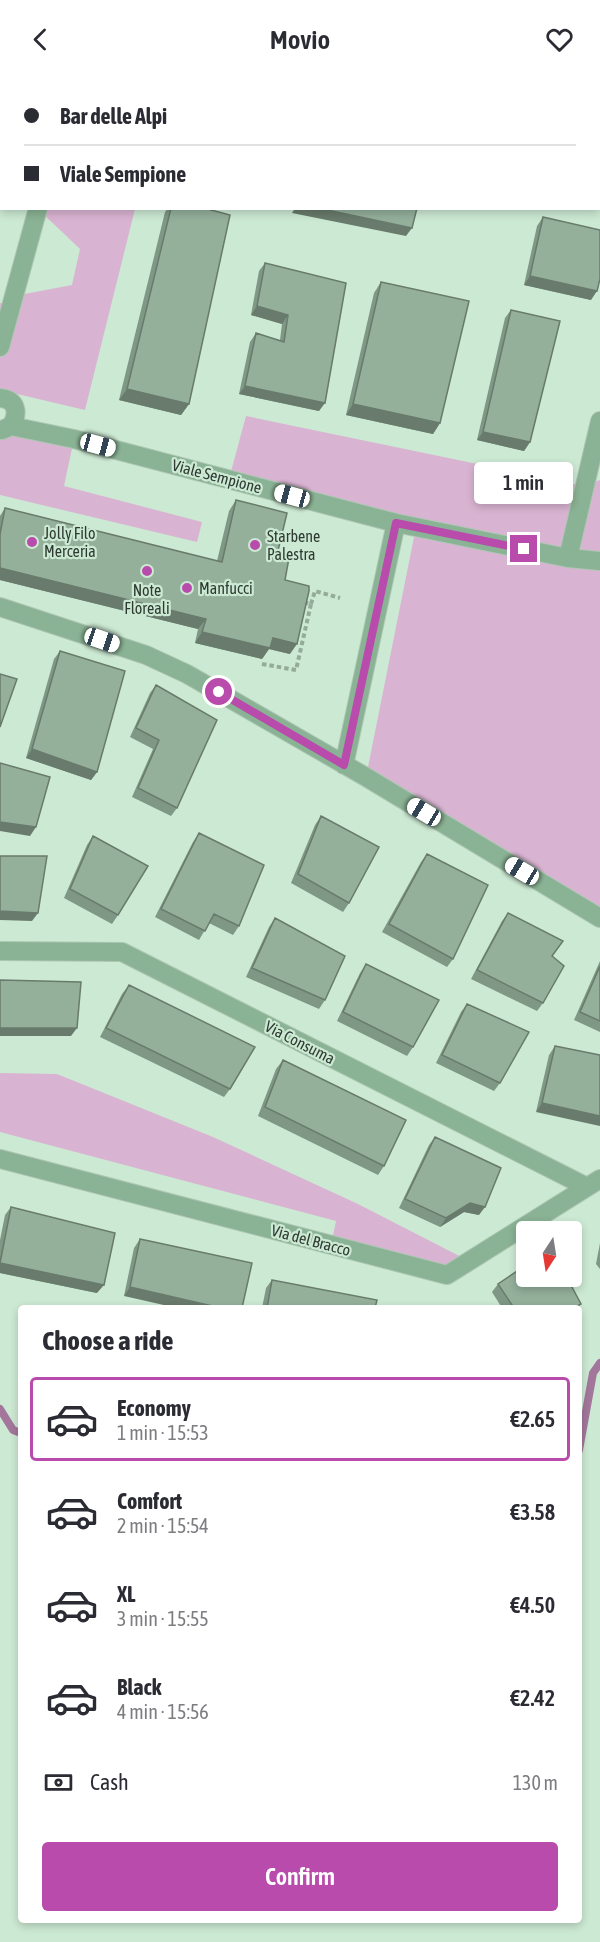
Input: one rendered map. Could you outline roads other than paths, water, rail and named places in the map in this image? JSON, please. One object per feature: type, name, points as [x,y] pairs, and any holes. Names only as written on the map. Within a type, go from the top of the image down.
[{"type":"street","points":[[0,346],[37,210]]},
{"type":"street","points":[[0,398],[12,402],[15,406],[16,413],[6,428]]},
{"type":"street","points":[[568,558],[600,422]]},
{"type":"street","name":"Viale Sempione","points":[[6,428],[86,442],[396,523],[568,558],[600,561]]},
{"type":"street","points":[[344,765],[396,523]]},
{"type":"street","points":[[0,607],[146,655],[187,674],[600,918]]},
{"type":"street","name":"Via Consuma","points":[[0,951],[122,952],[594,1183]]},
{"type":"street","name":"Via del Bracco","points":[[0,1159],[447,1275],[594,1183]]},
{"type":"waterway","points":[[582,1434],[593,1373],[600,1363]]},
{"type":"waterway","points":[[0,1409],[13,1430],[18,1432]]},
{"type":"place","name":"Jolly Filo Merceria","points":[[32,542]]},
{"type":"place","name":"Starbene Palestra","points":[[255,545]]},
{"type":"place","name":"Note Floreali","points":[[147,571]]},
{"type":"place","name":"Manfucci","points":[[187,588]]}]
